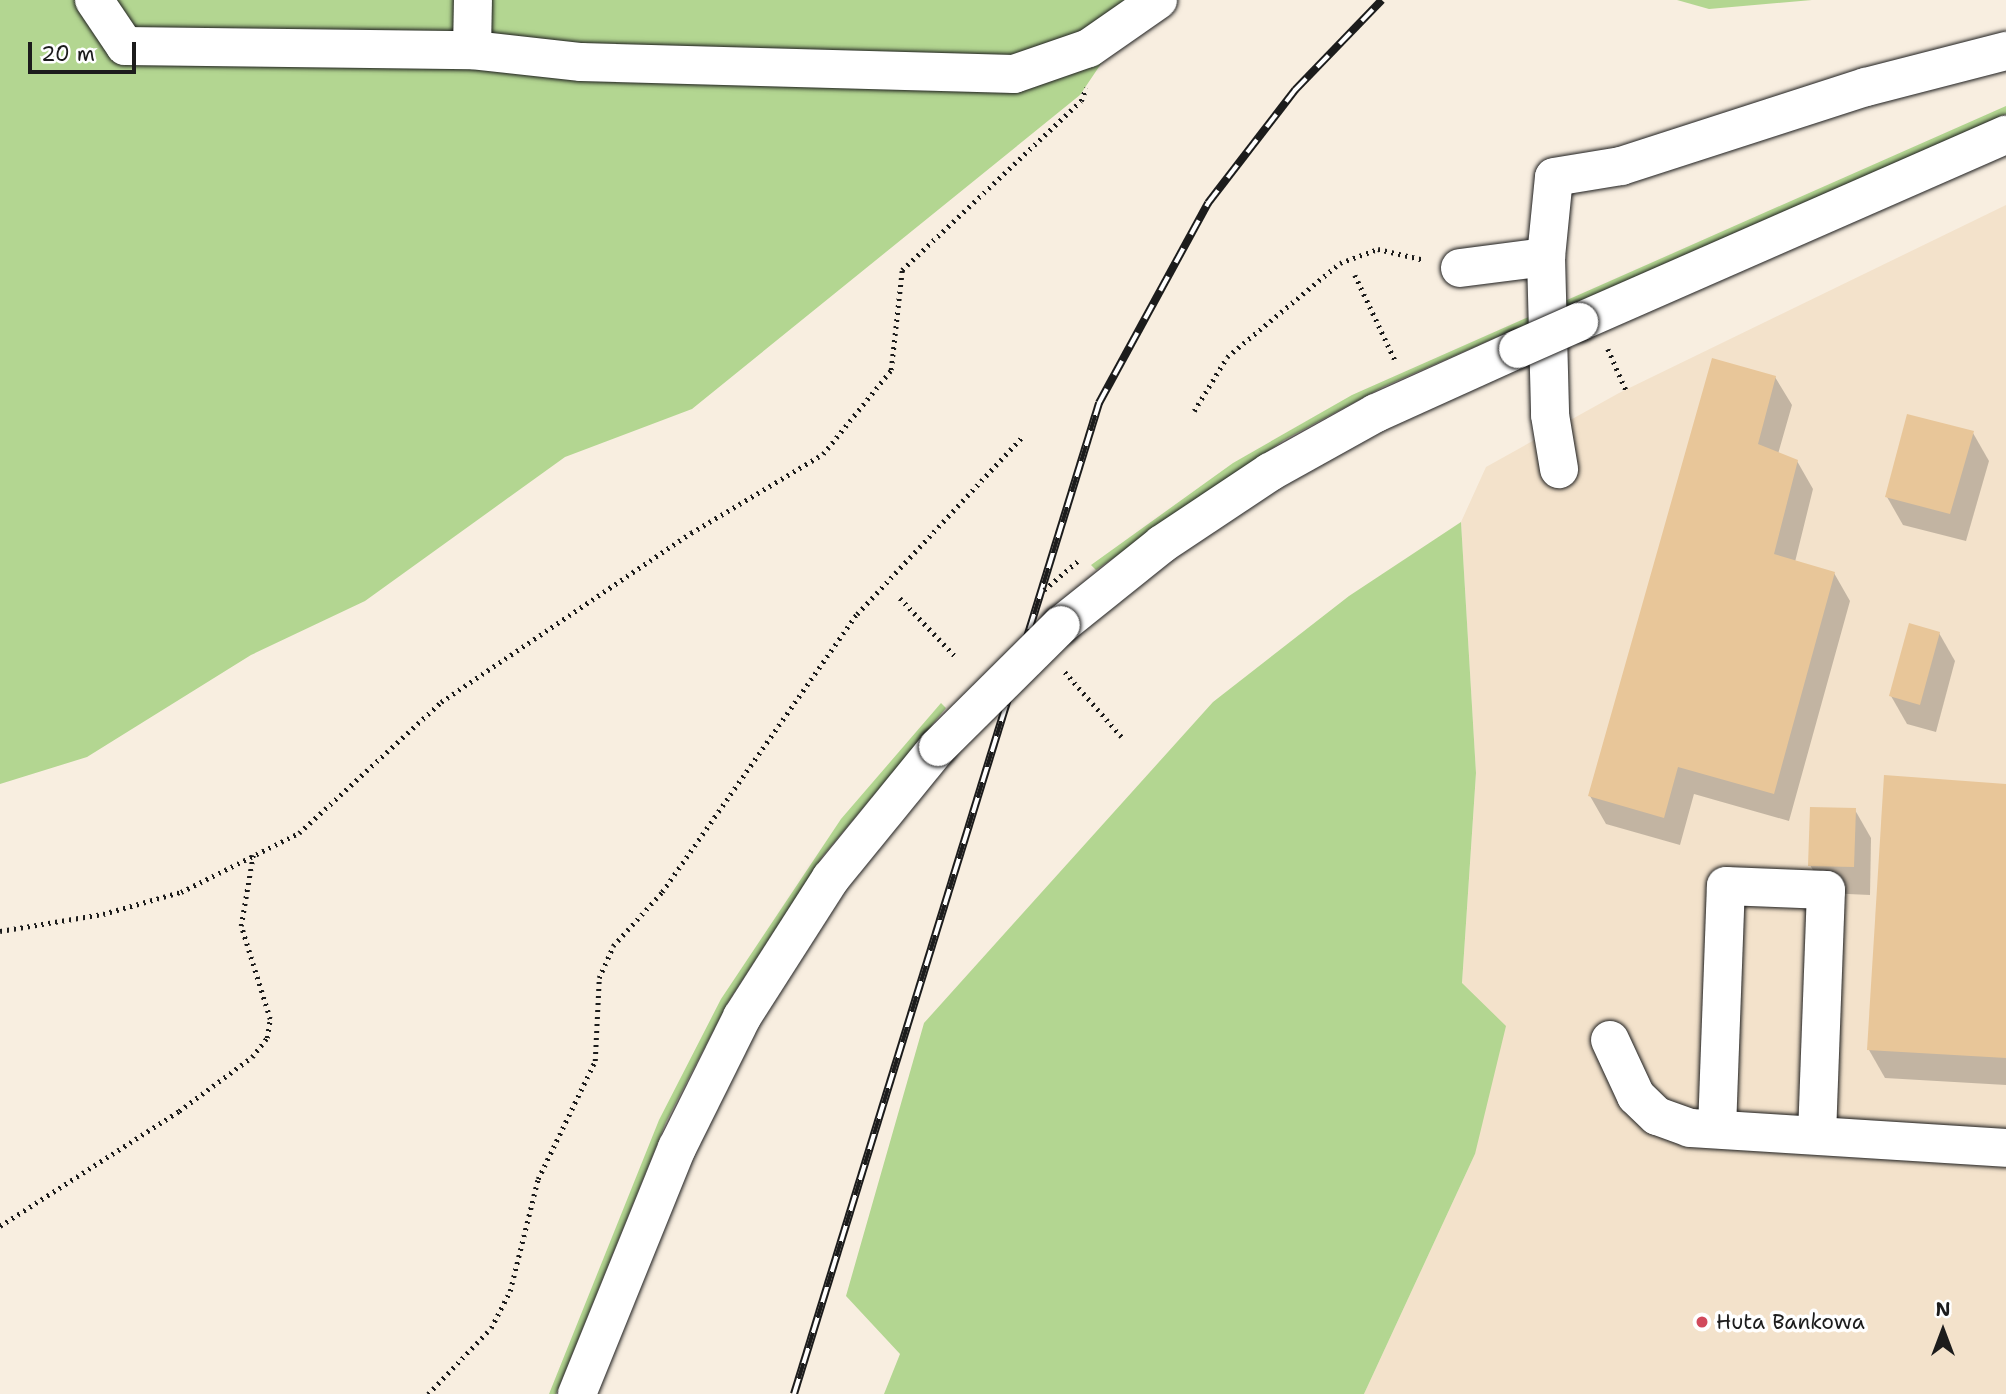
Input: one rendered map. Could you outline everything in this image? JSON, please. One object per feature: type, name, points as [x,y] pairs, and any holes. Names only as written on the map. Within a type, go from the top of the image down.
[{"type":"street","points":[[94,0],[125,46],[472,50],[581,62],[1014,74],[1089,48],[1158,0]]},
{"type":"street","points":[[472,50],[473,0]]},
{"type":"street","points":[[1559,469],[1550,415],[1546,257],[1554,177],[1621,166],[1866,87],[2006,51]]},
{"type":"street","points":[[577,1394],[677,1147],[742,1017],[831,878],[938,747],[1061,625],[1172,537],[1270,472],[1376,413],[1518,349],[1592,331],[2006,135]]},
{"type":"street","points":[[1460,268],[1546,257]]},
{"type":"street","points":[[1717,1129],[1726,886],[1826,890],[1816,1135]]},
{"type":"street","points":[[1610,1040],[1636,1096],[1657,1116],[1717,1129],[2006,1148]]},
{"type":"path","points":[[0,931],[103,914],[181,891],[299,832],[441,702],[691,533],[823,454],[891,370],[902,270],[1081,101],[1095,63],[1089,48]]},
{"type":"path","points":[[1194,411],[1227,357],[1340,263],[1378,249],[1460,268]]},
{"type":"path","points":[[1355,275],[1396,362]]},
{"type":"path","points":[[1592,331],[1626,390]]},
{"type":"path","points":[[428,1394],[491,1328],[510,1292],[538,1180],[596,1061],[599,978],[613,946],[662,891],[856,614],[1021,437]]},
{"type":"path","points":[[900,598],[954,655]]},
{"type":"path","points":[[1070,678],[1122,737]]},
{"type":"path","points":[[0,1226],[180,1111],[252,1057],[267,1038],[270,1019],[241,926],[242,893],[253,855]]},
{"type":"shaded area","points":[[2006,205],[2006,1394],[1364,1394],[1475,1154],[1462,983],[1476,773],[1461,522],[1486,467],[1619,393]]},
{"type":"green space","points":[[0,0],[1144,0],[1080,95],[692,409],[565,457],[365,601],[251,655],[87,757],[0,784]]},
{"type":"green space","points":[[1677,0],[1812,0],[1709,9]]},
{"type":"green space","points":[[2006,106],[2006,114],[1383,387],[1284,440],[1096,570],[1091,565],[1233,463],[1352,395]]},
{"type":"green space","points":[[1461,522],[1476,773],[1462,983],[1506,1026],[1475,1154],[1364,1394],[884,1394],[900,1354],[846,1296],[924,1023],[1213,702],[1349,596]]},
{"type":"green space","points":[[941,703],[946,708],[822,857],[728,1002],[666,1122],[556,1394],[549,1394],[659,1120],[721,999],[841,819]]},
{"type":"building","points":[[1712,358],[1776,376],[1758,444],[1798,460],[1774,554],[1835,572],[1774,794],[1678,767],[1664,818],[1588,796]]},
{"type":"building","points":[[1907,414],[1974,431],[1950,514],[1885,497]]},
{"type":"building","points":[[1909,623],[1940,632],[1920,705],[1889,696]]},
{"type":"building","points":[[1884,775],[2006,784],[2006,1058],[1867,1050]]},
{"type":"building","points":[[1810,807],[1856,808],[1854,867],[1808,866]]},
{"type":"railway","points":[[794,1394],[1099,403],[1208,203],[1295,90],[1382,0]]},
{"type":"place","name":"Huta Bankowa","points":[[1702,1322]]}]
